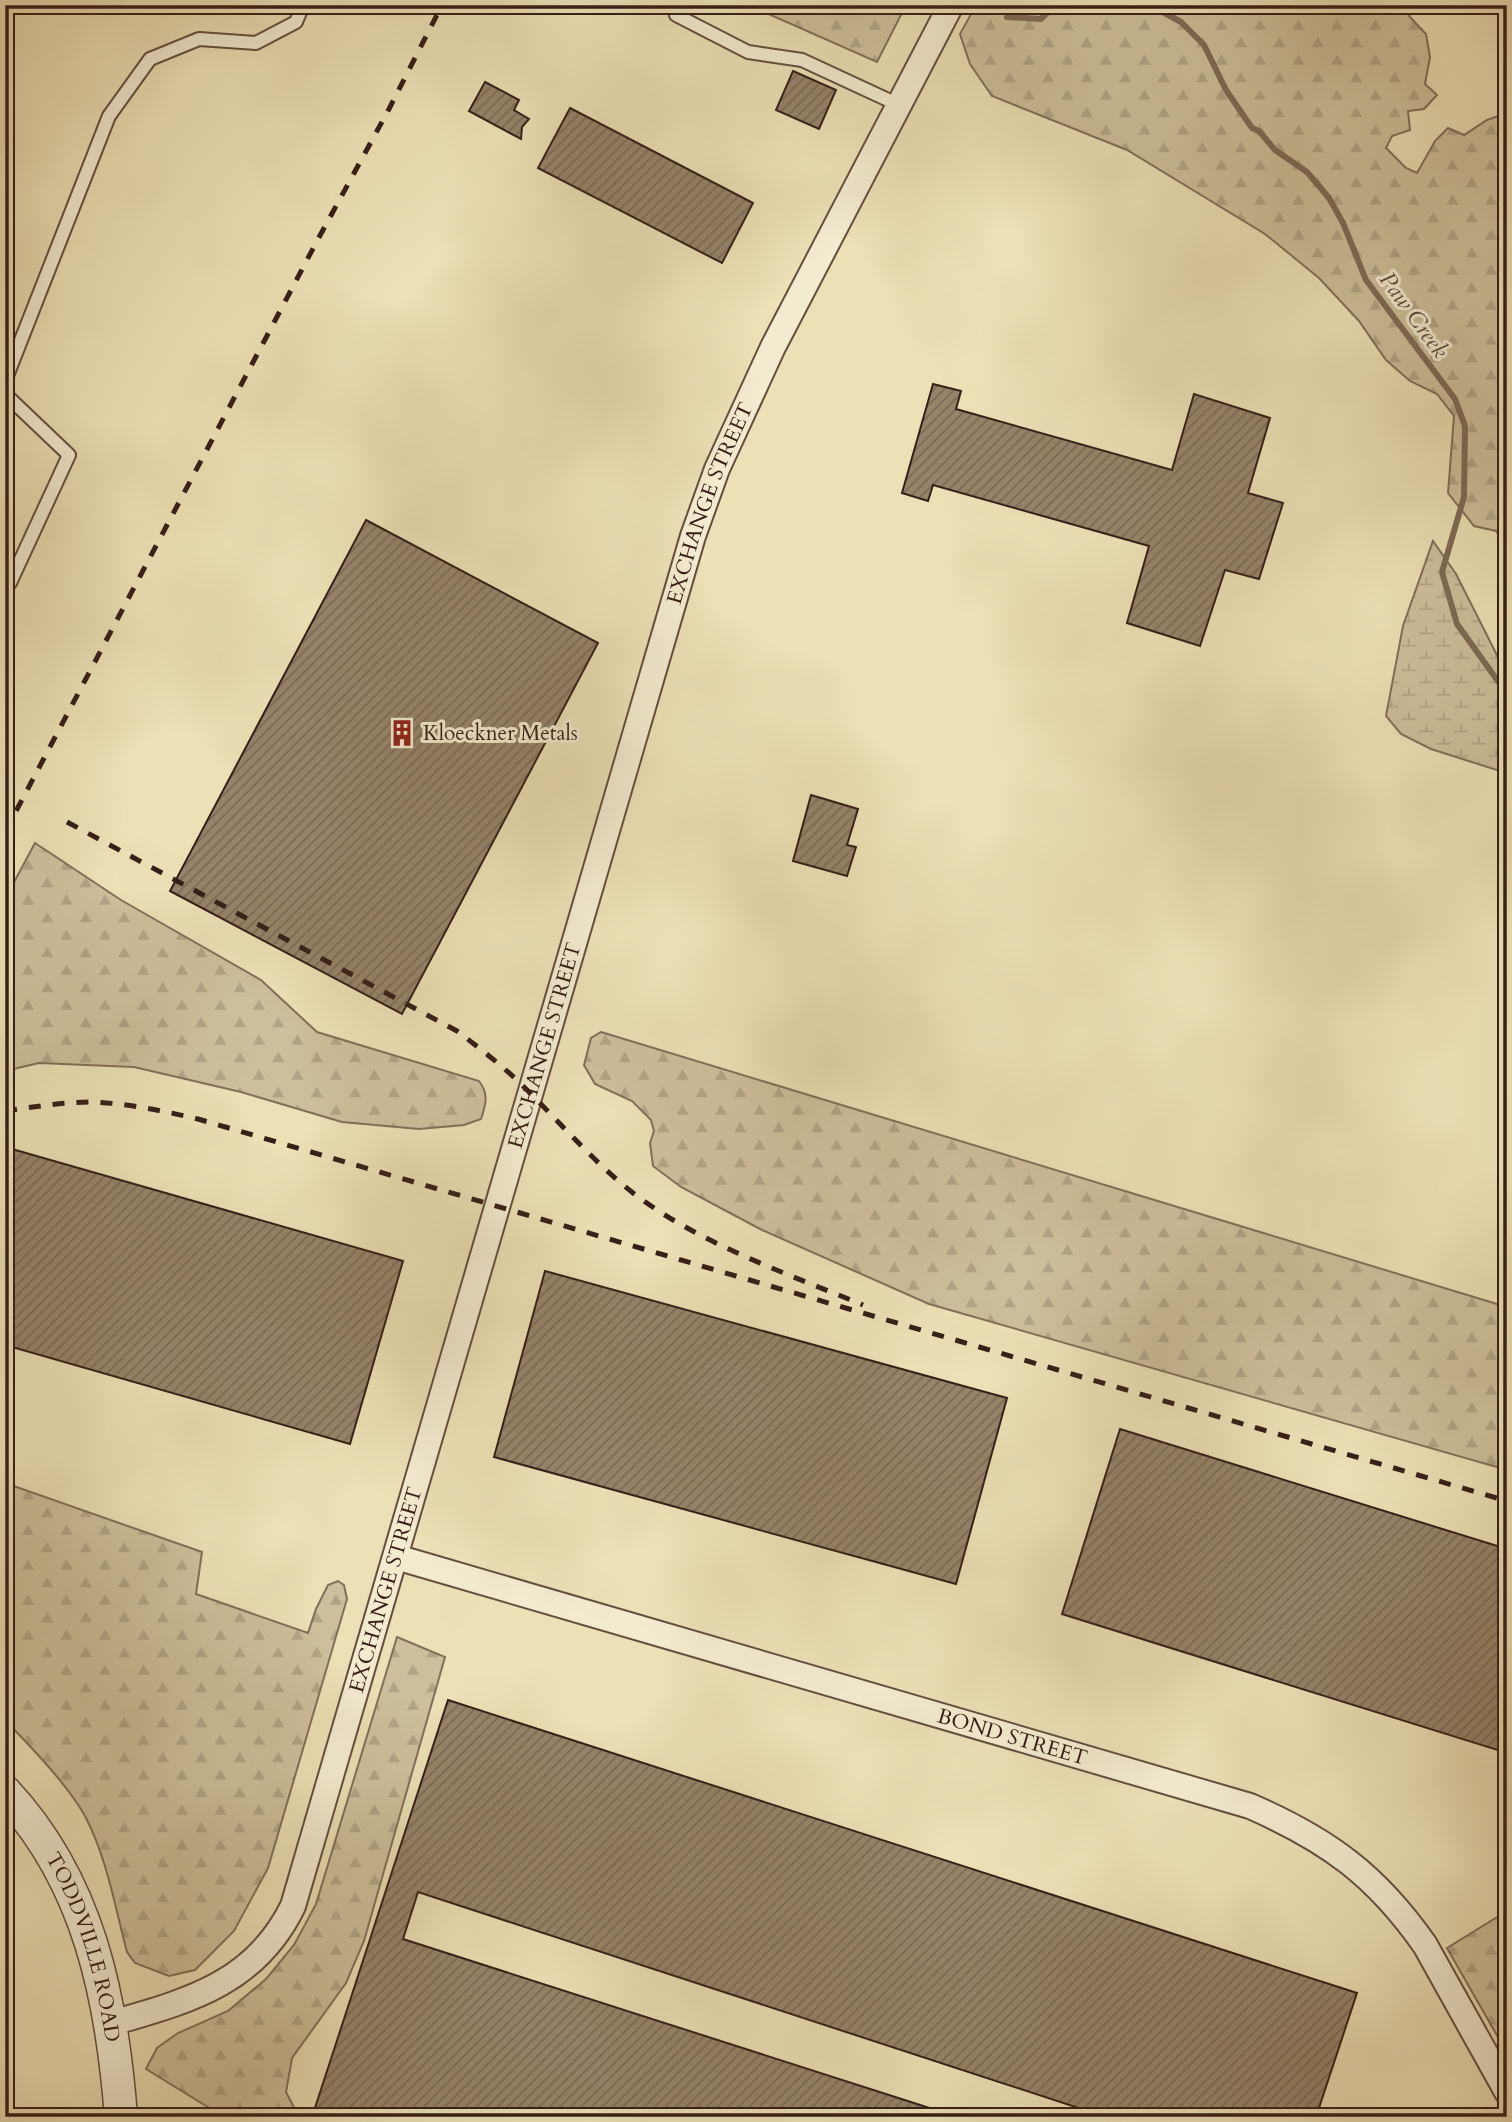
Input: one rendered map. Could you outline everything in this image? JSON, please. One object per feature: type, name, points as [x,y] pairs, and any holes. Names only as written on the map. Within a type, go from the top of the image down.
[{"type":"street","name":"EXCHANGE STREET","points":[[111,2023],[188,2001],[218,1986],[258,1956],[286,1920],[297,1894],[693,536],[718,468],[767,358],[951,5]]},
{"type":"street","name":"BOND STREET","points":[[396,1558],[1250,1806],[1292,1824],[1349,1861],[1382,1892],[1412,1927],[1425,1945],[1507,2092]]},
{"type":"street","name":"TODDVILLE ROAD","points":[[5,1792],[49,1848],[92,1940],[111,2023],[121,2117]]},
{"type":"lane","points":[[5,381],[109,116],[150,59],[199,39],[256,43],[296,22],[303,5]]},
{"type":"lane","points":[[677,15],[748,52],[802,60],[899,105]]},
{"type":"lane","points":[[5,394],[69,455],[10,583],[5,587]]},
{"type":"green space","points":[[748,5],[906,5],[877,62]]},
{"type":"green space","points":[[976,5],[1413,5],[1409,16],[1426,34],[1430,57],[1425,84],[1437,95],[1424,109],[1408,111],[1410,130],[1392,136],[1386,148],[1406,168],[1417,173],[1435,141],[1448,128],[1464,135],[1487,120],[1507,113],[1507,547],[1496,531],[1474,526],[1448,493],[1454,416],[1437,394],[1410,381],[1386,360],[1359,321],[1319,278],[1265,234],[1127,150],[992,96],[970,64],[960,34]]},
{"type":"green space","points":[[1433,541],[1456,574],[1507,675],[1507,770],[1503,772],[1431,749],[1401,734],[1386,716],[1403,626]]},
{"type":"green space","points":[[35,843],[121,900],[261,980],[317,1032],[479,1081],[486,1099],[481,1119],[464,1125],[419,1129],[342,1122],[241,1092],[134,1067],[39,1063],[5,1071],[5,899]]},
{"type":"green space","points":[[601,1032],[1507,1307],[1507,1470],[929,1304],[762,1230],[681,1187],[653,1166],[650,1143],[654,1131],[651,1120],[632,1101],[595,1084],[584,1065],[591,1038]]},
{"type":"green space","points":[[5,1483],[202,1552],[196,1594],[308,1633],[328,1585],[338,1581],[344,1585],[347,1599],[268,1868],[234,1931],[195,1970],[169,1976],[135,1963],[127,1952],[105,1866],[85,1816],[59,1779],[5,1720]]},
{"type":"green space","points":[[397,1637],[445,1657],[364,1941],[346,1983],[292,2058],[286,2092],[299,2117],[224,2117],[146,2069],[157,2048],[178,2033],[228,2011],[266,1979],[294,1945],[316,1904]]},
{"type":"green space","points":[[1507,1911],[1507,2053],[1447,1948]]},
{"type":"building","points":[[793,71],[836,90],[819,129],[776,110]]},
{"type":"building","points":[[485,82],[519,100],[514,110],[529,119],[522,127],[521,139],[469,111]]},
{"type":"building","points":[[570,108],[753,203],[722,263],[538,168]]},
{"type":"building","points":[[933,384],[961,391],[956,409],[1172,470],[1194,394],[1270,418],[1248,493],[1283,503],[1259,579],[1225,570],[1200,646],[1127,623],[1149,546],[933,485],[928,501],[902,493]]},
{"type":"building","name":"Kloeckner Metals","points":[[366,520],[598,643],[402,1014],[170,891]]},
{"type":"building","points":[[811,795],[858,809],[847,845],[856,847],[847,876],[793,861]]},
{"type":"building","points":[[5,1147],[403,1261],[350,1444],[5,1345]]},
{"type":"building","points":[[545,1271],[1007,1398],[956,1584],[494,1457]]},
{"type":"building","points":[[1120,1429],[1507,1549],[1507,1753],[1062,1614]]},
{"type":"building","points":[[448,1700],[1357,1993],[1316,2117],[1106,2117],[418,1892],[403,1939],[945,2113],[944,2117],[331,2117],[314,2111]]},
{"type":"waterway","points":[[1007,17],[1041,19],[1055,5]]},
{"type":"waterway","name":"Paw Creek","points":[[1150,5],[1181,22],[1204,45],[1226,90],[1252,128],[1259,131],[1275,150],[1307,172],[1329,198],[1343,223],[1366,280],[1455,399],[1465,426],[1464,497],[1442,572],[1457,624],[1500,684],[1507,699]]},
{"type":"railway","points":[[5,832],[442,5]]},
{"type":"railway","points":[[67,822],[457,1031],[513,1076],[619,1181],[686,1228],[744,1256],[863,1305]]},
{"type":"railway","points":[[5,1111],[91,1102],[158,1110],[198,1119],[1507,1501]]},
{"type":"place","name":"Kloeckner Metals","points":[[402,733]]}]
